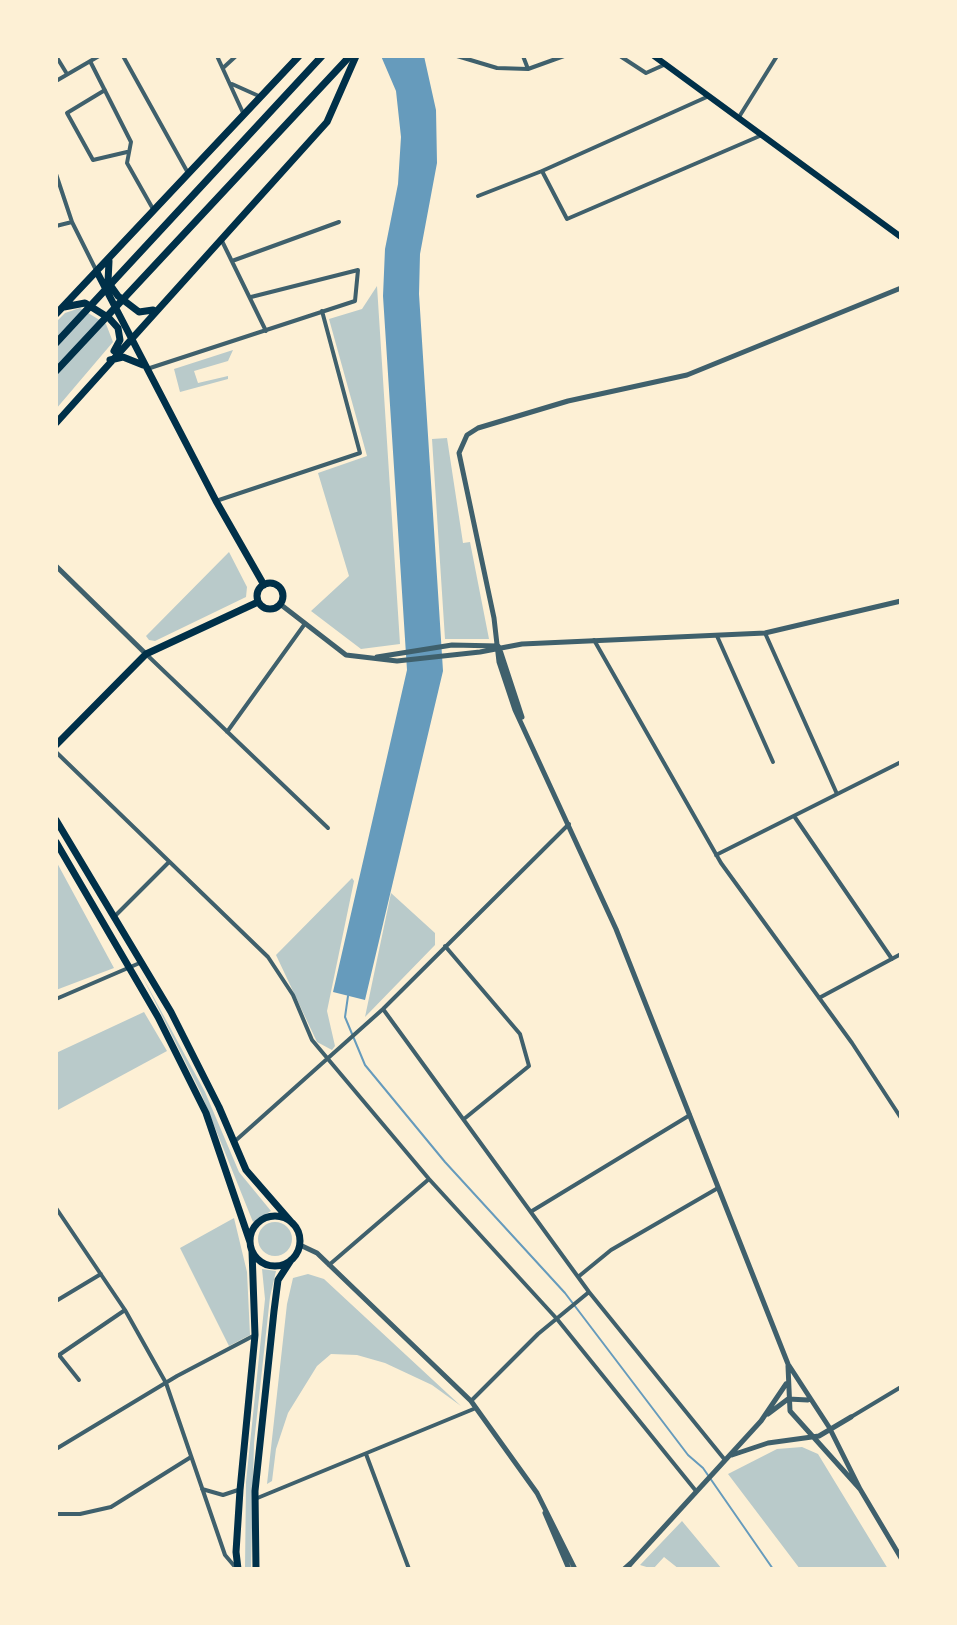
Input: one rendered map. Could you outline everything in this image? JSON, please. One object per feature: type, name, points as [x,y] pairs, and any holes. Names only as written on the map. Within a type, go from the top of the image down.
[{"type":"main road","points":[[59,311],[299,56]]},
{"type":"main road","points":[[56,343],[322,56]]},
{"type":"main road","points":[[56,371],[350,56]]},
{"type":"main road","points":[[56,423],[220,237],[327,122],[356,56]]},
{"type":"main road","points":[[654,56],[901,237]]},
{"type":"main road","points":[[110,259],[108,282],[118,296],[139,312],[157,308]]},
{"type":"main road","points":[[97,272],[216,501],[264,585]]},
{"type":"main road","points":[[59,311],[85,303],[109,318],[118,328],[120,340],[109,361]]},
{"type":"main road","points":[[109,361],[133,358],[147,369]]},
{"type":"main road","points":[[275,584],[281,589],[280,604],[269,610],[258,602],[257,592],[264,585],[275,584]]},
{"type":"main road","points":[[56,745],[146,654],[258,602]]},
{"type":"main road","points":[[56,820],[142,962],[219,1107],[246,1170],[293,1224],[300,1245],[278,1280],[255,1499],[256,1569]]},
{"type":"main road","points":[[56,842],[158,1017],[206,1113],[251,1247],[269,1266],[291,1260]]},
{"type":"main road","points":[[238,1569],[236,1552],[240,1490],[255,1335],[251,1247],[255,1226],[269,1217],[286,1219],[293,1224]]},
{"type":"street","points":[[56,56],[67,74]]},
{"type":"street","points":[[56,81],[99,56]]},
{"type":"street","points":[[123,56],[189,174]]},
{"type":"street","points":[[217,56],[244,115]]},
{"type":"street","points":[[223,68],[236,56]]},
{"type":"street","points":[[457,56],[497,68],[528,69],[564,56]]},
{"type":"street","points":[[523,56],[528,69]]},
{"type":"street","points":[[620,56],[646,73],[666,64]]},
{"type":"street","points":[[739,117],[777,56]]},
{"type":"street","points":[[90,61],[131,142],[127,163],[154,211]]},
{"type":"street","points":[[230,83],[261,97]]},
{"type":"street","points":[[105,90],[67,113],[93,160],[127,152]]},
{"type":"street","points":[[478,196],[542,171],[709,96]]},
{"type":"street","points":[[542,171],[567,219],[762,135]]},
{"type":"street","points":[[56,174],[72,222],[97,272]]},
{"type":"street","points":[[56,226],[72,222]]},
{"type":"street","points":[[232,261],[339,222]]},
{"type":"street","points":[[220,237],[266,331]]},
{"type":"street","points":[[147,369],[355,301],[358,270],[251,297]]},
{"type":"street","points":[[901,288],[687,375],[568,401],[478,428],[467,435],[459,453],[499,646],[522,720],[616,929],[788,1364],[831,1431],[860,1489],[901,1558]]},
{"type":"street","points":[[216,501],[360,453],[322,311]]},
{"type":"street","points":[[56,566],[328,828]]},
{"type":"street","points":[[373,658],[397,651],[452,645],[499,646],[765,633],[901,601]]},
{"type":"street","points":[[280,604],[346,655],[397,661],[480,652],[499,646]]},
{"type":"street","points":[[227,732],[304,625]]},
{"type":"street","points":[[765,633],[837,794]]},
{"type":"street","points":[[717,636],[773,762]]},
{"type":"street","points":[[594,640],[716,855],[901,1118]]},
{"type":"street","points":[[56,752],[268,957],[293,995],[312,1040],[429,1179],[557,1319],[696,1491]]},
{"type":"street","points":[[716,855],[900,765]]},
{"type":"street","points":[[794,816],[892,959]]},
{"type":"street","points":[[232,1143],[344,1047],[569,824]]},
{"type":"street","points":[[114,917],[169,862]]},
{"type":"street","points":[[445,946],[520,1034],[529,1066],[464,1119]]},
{"type":"street","points":[[819,998],[901,954]]},
{"type":"street","points":[[56,999],[142,962]]},
{"type":"street","points":[[383,1009],[589,1292],[725,1460]]},
{"type":"street","points":[[532,1211],[691,1115]]},
{"type":"street","points":[[329,1265],[429,1179]]},
{"type":"street","points":[[578,1277],[611,1250],[720,1187]]},
{"type":"street","points":[[56,1208],[125,1310],[166,1383],[225,1555],[238,1569]]},
{"type":"street","points":[[300,1245],[317,1253],[471,1401],[537,1493],[575,1569]]},
{"type":"street","points":[[56,1301],[101,1274]]},
{"type":"street","points":[[471,1401],[589,1292]]},
{"type":"street","points":[[79,1380],[59,1355],[125,1310]]},
{"type":"street","points":[[56,1449],[166,1383],[255,1335]]},
{"type":"street","points":[[788,1364],[786,1384],[795,1420],[860,1489]]},
{"type":"street","points":[[761,1421],[786,1384]]},
{"type":"street","points":[[725,1460],[768,1443],[804,1439],[831,1431],[901,1387]]},
{"type":"street","points":[[625,1569],[761,1421],[788,1399],[802,1398],[812,1404]]},
{"type":"street","points":[[255,1499],[476,1408]]},
{"type":"street","points":[[823,1419],[834,1424],[851,1417]]},
{"type":"street","points":[[804,1439],[831,1456]]},
{"type":"street","points":[[366,1454],[409,1569]]},
{"type":"street","points":[[56,1514],[80,1514],[111,1507],[191,1457]]},
{"type":"street","points":[[202,1489],[223,1495],[240,1490]]},
{"type":"street","points":[[537,1493],[569,1569]]},
{"type":"shaded area","points":[[377,286],[400,644],[361,649],[311,611],[349,576],[318,473],[367,456],[329,319],[362,309]]},
{"type":"shaded area","points":[[80,308],[106,324],[113,342],[56,409],[56,322],[65,313]]},
{"type":"shaded area","points":[[233,350],[228,361],[194,371],[198,383],[228,376],[228,379],[180,392],[174,369]]},
{"type":"shaded area","points":[[447,438],[463,543],[470,542],[489,639],[445,639],[432,439]]},
{"type":"shaded area","points":[[229,552],[247,587],[246,597],[155,641],[149,640],[146,636]]},
{"type":"shaded area","points":[[56,861],[114,968],[56,990]]},
{"type":"shaded area","points":[[352,878],[354,881],[327,1011],[335,1046],[332,1050],[317,1042],[276,955]]},
{"type":"shaded area","points":[[391,893],[435,933],[435,945],[365,1017]]},
{"type":"shaded area","points":[[140,972],[205,1092],[239,1172],[271,1211],[253,1222],[201,1093]]},
{"type":"shaded area","points":[[144,1012],[167,1051],[56,1111],[56,1053]]},
{"type":"shaded area","points":[[234,1218],[247,1272],[250,1335],[229,1346],[180,1248]]},
{"type":"shaded area","points":[[275,1222],[287,1227],[292,1239],[287,1251],[275,1256],[263,1251],[258,1239],[263,1227]]},
{"type":"shaded area","points":[[262,1269],[276,1271],[270,1297],[254,1443],[251,1569],[245,1569],[246,1482],[265,1299]]},
{"type":"shaded area","points":[[308,1274],[324,1279],[461,1406],[432,1385],[385,1363],[357,1355],[331,1354],[317,1366],[288,1413],[276,1449],[272,1481],[267,1484],[287,1304],[293,1278]]},
{"type":"shaded area","points":[[802,1447],[818,1454],[888,1569],[800,1569],[728,1474],[777,1449]]},
{"type":"shaded area","points":[[682,1521],[722,1569],[679,1569],[664,1557],[653,1569],[640,1565]]},
{"type":"water","points":[[381,56],[424,56],[436,110],[437,163],[420,254],[419,294],[443,671],[365,1000],[333,992],[407,670],[383,296],[385,249],[398,184],[401,137],[396,91]]},
{"type":"waterway","points":[[348,996],[345,1017],[365,1065],[445,1162],[565,1293],[688,1455],[703,1468],[773,1569]]}]
